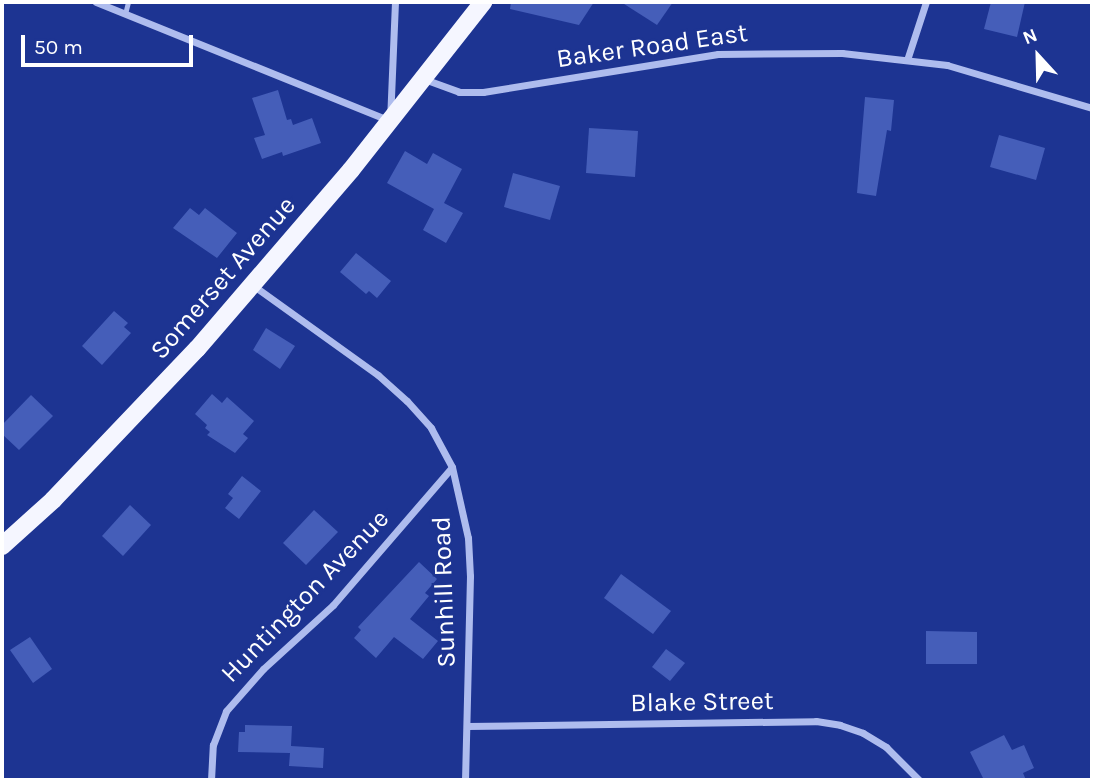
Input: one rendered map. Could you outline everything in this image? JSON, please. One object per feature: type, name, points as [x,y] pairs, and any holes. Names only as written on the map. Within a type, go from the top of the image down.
[{"type":"main road","name":"Somerset Avenue","points":[[2,546],[91,461],[253,285],[390,121],[483,2]]},
{"type":"street","points":[[96,2],[390,121],[395,2]]},
{"type":"street","points":[[907,60],[926,2]]},
{"type":"street","name":"Baker Road East","points":[[424,79],[459,92],[483,92],[718,54],[842,53],[907,60],[982,74],[1092,108]]},
{"type":"street","name":"Sunhill Road","points":[[253,285],[378,375],[407,401],[431,428],[452,467],[460,493],[469,564],[466,780]]},
{"type":"street","name":"Huntington Avenue","points":[[211,780],[213,744],[218,725],[263,669],[333,605],[452,467]]},
{"type":"street","name":"Blake Street","points":[[467,726],[816,721],[840,724],[863,733],[886,747],[919,780]]},
{"type":"lane","points":[[125,14],[128,2]]},
{"type":"building","points":[[511,2],[594,2],[579,25],[510,9]]},
{"type":"building","points":[[621,2],[673,2],[657,25]]},
{"type":"building","points":[[991,2],[1025,2],[1017,37],[984,29]]},
{"type":"building","points":[[278,90],[287,120],[291,119],[293,125],[312,118],[321,143],[283,156],[282,152],[262,159],[254,138],[265,135],[252,98]]},
{"type":"building","points":[[865,97],[894,100],[891,131],[887,130],[876,196],[857,193]]},
{"type":"building","points":[[589,128],[638,131],[635,177],[586,173]]},
{"type":"building","points":[[999,135],[1045,148],[1036,180],[990,167]]},
{"type":"building","points":[[405,151],[427,164],[433,153],[462,169],[444,203],[463,213],[446,243],[423,230],[434,209],[387,183]]},
{"type":"building","points":[[513,173],[560,186],[550,220],[504,207]]},
{"type":"building","points":[[190,208],[199,215],[205,208],[237,233],[217,258],[173,228]]},
{"type":"building","points":[[356,253],[391,281],[377,298],[369,291],[366,294],[340,272]]},
{"type":"building","points":[[114,311],[128,323],[124,327],[131,333],[102,365],[82,346]]},
{"type":"building","points":[[266,328],[295,346],[280,369],[253,350]]},
{"type":"building","points":[[212,394],[222,403],[227,397],[254,421],[243,434],[248,438],[235,453],[207,435],[210,432],[205,428],[207,425],[195,414]]},
{"type":"building","points":[[31,395],[53,416],[19,450],[2,434],[2,425]]},
{"type":"building","points":[[242,476],[261,491],[239,519],[225,508],[233,498],[228,494]]},
{"type":"building","points":[[130,505],[151,525],[123,556],[102,536]]},
{"type":"building","points":[[314,510],[338,532],[306,565],[283,543]]},
{"type":"building","points":[[419,562],[437,579],[425,593],[429,596],[410,619],[438,641],[423,659],[394,637],[376,658],[354,638],[361,630],[358,627]]},
{"type":"building","points":[[621,574],[671,611],[653,634],[604,598]]},
{"type":"building","points":[[926,631],[977,632],[977,664],[926,664]]},
{"type":"building","points":[[30,637],[52,669],[33,683],[10,650]]},
{"type":"building","points":[[666,649],[685,663],[670,681],[652,667]]},
{"type":"building","points":[[245,725],[292,726],[291,746],[324,748],[323,768],[289,766],[290,753],[238,752],[239,732],[245,732]]},
{"type":"building","points":[[1004,735],[1012,750],[1024,745],[1034,768],[1023,773],[1026,780],[984,780],[970,752]]}]
